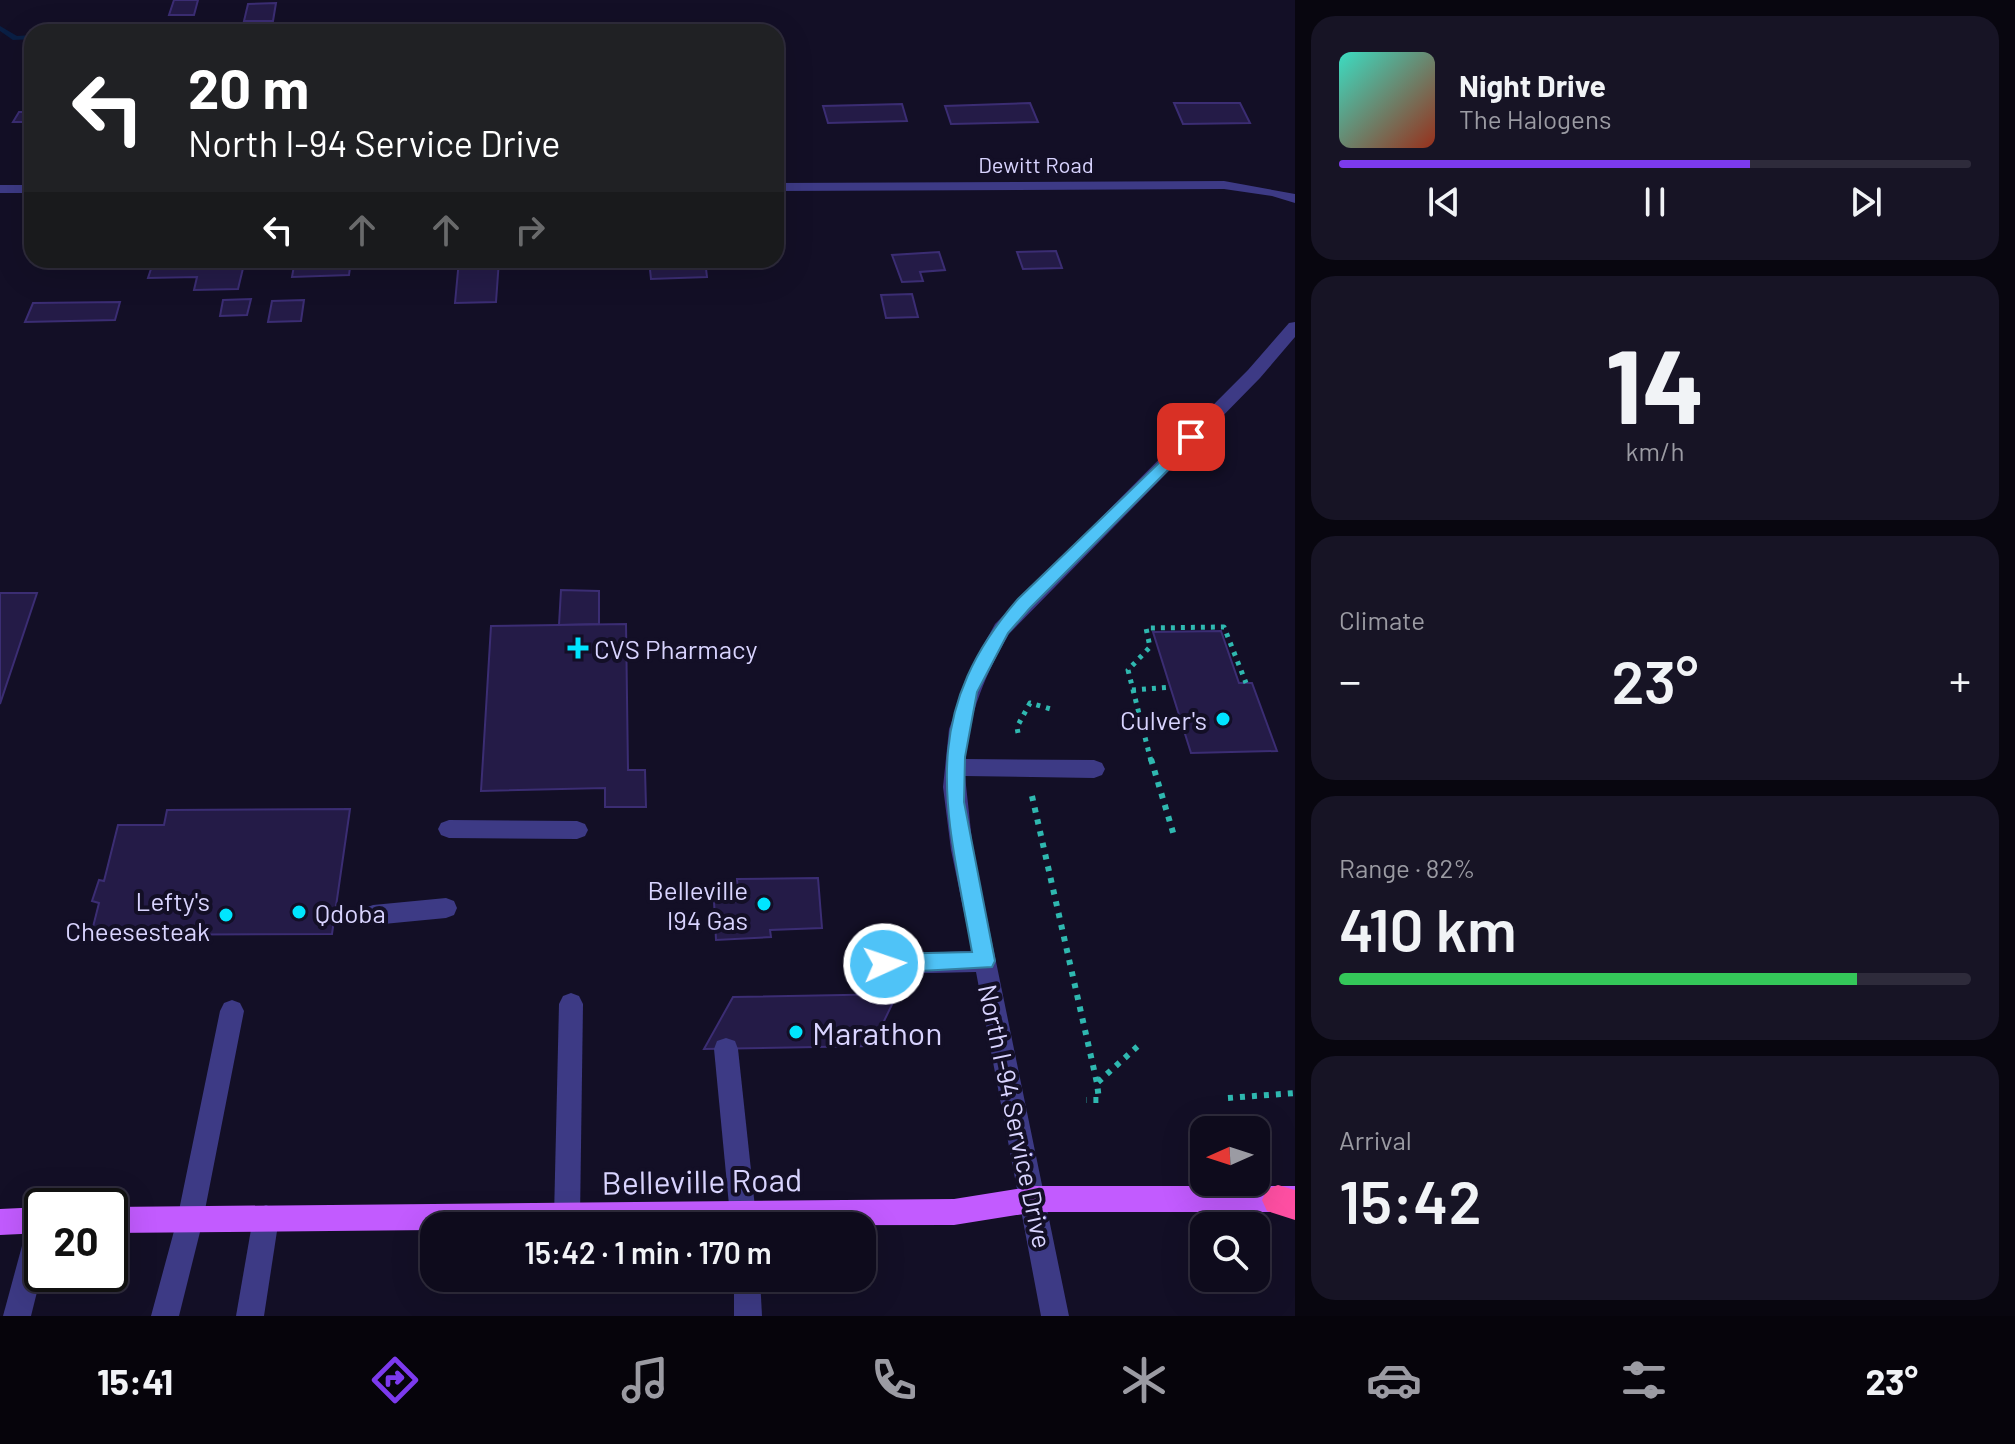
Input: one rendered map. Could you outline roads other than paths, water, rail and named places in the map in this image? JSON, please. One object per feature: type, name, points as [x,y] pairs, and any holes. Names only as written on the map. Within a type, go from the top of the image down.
[{"type":"main road","name":"Belleville Road","points":[[876,1215],[954,1212],[1036,1199],[1289,1201]]},
{"type":"main road","name":"Belleville Road","points":[[128,1220],[420,1217]]},
{"type":"main road","points":[[0,1222],[24,1221]]},
{"type":"street","name":"Dewitt Road","points":[[784,187],[1224,185],[1295,199]]},
{"type":"street","points":[[0,189],[24,189]]},
{"type":"street","name":"North I-94 Service Drive","points":[[1055,1316],[1036,1199],[1006,1075],[955,802],[954,767],[968,692],[1002,629],[1254,374],[1295,327]]},
{"type":"street","points":[[954,767],[1094,769]]},
{"type":"street","points":[[449,829],[577,830]]},
{"type":"street","points":[[373,915],[446,908]]},
{"type":"street","points":[[884,964],[985,961]]},
{"type":"street","points":[[567,1212],[571,1004]]},
{"type":"street","points":[[165,1316],[190,1220],[232,1011]]},
{"type":"street","points":[[726,1049],[743,1212]]},
{"type":"street","points":[[250,1316],[266,1218]]},
{"type":"street","points":[[17,1316],[24,1289]]},
{"type":"street","points":[[747,1292],[748,1316]]},
{"type":"waterway","points":[[0,28],[16,38],[24,38]]},
{"type":"place","name":"CVS Pharmacy","points":[[578,648]]},
{"type":"place","name":"Culver's","points":[[1223,719]]},
{"type":"place","name":"Belleville I94 Gas","points":[[764,904]]},
{"type":"place","name":"Qdoba","points":[[299,912]]},
{"type":"place","name":"Lefty's Cheesesteak","points":[[226,915]]},
{"type":"place","name":"Marathon","points":[[796,1032]]}]
